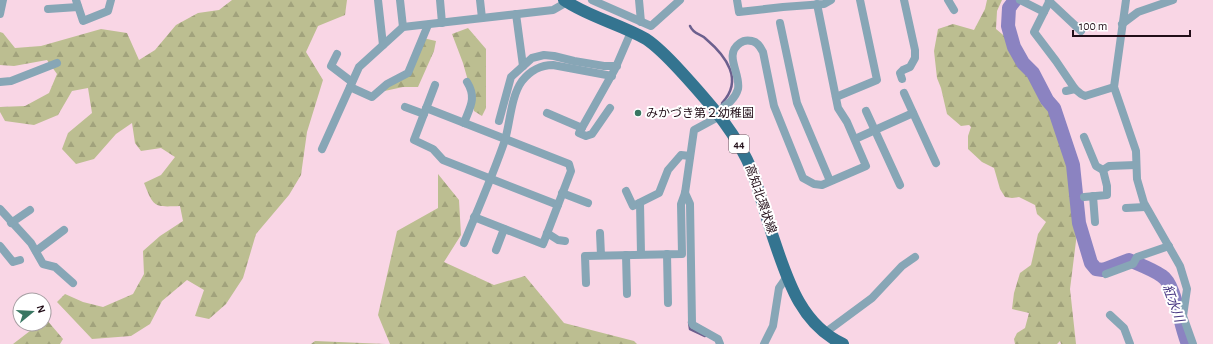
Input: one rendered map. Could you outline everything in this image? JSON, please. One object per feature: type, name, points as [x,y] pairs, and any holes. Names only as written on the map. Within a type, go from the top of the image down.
[{"type":"main road","name":"高知北環状線","points":[[566,1],[575,8],[631,32],[646,40],[661,51],[719,114],[736,139],[748,162],[786,278],[796,298],[807,314],[836,341],[843,344]]},
{"type":"street","points":[[0,14],[2,0]]},
{"type":"street","points":[[48,9],[77,4],[83,21],[108,11],[111,0]]},
{"type":"street","points":[[378,0],[383,45]]},
{"type":"street","points":[[400,0],[403,28]]},
{"type":"street","points":[[440,0],[442,23]]},
{"type":"street","points":[[480,0],[482,18]]},
{"type":"street","points":[[592,0],[652,26],[680,0]]},
{"type":"street","points":[[639,0],[641,22]]},
{"type":"street","points":[[737,0],[739,12],[782,3],[824,4],[828,1]]},
{"type":"street","points":[[836,97],[877,80],[860,0]]},
{"type":"street","points":[[902,79],[900,73],[910,67],[915,58],[915,50],[904,0]]},
{"type":"street","points":[[948,0],[954,10]]},
{"type":"street","points":[[1020,0],[1044,12]]},
{"type":"street","points":[[1126,0],[1114,87],[1136,151],[1139,186],[1145,207],[1180,266],[1187,288],[1183,316],[1194,344]]},
{"type":"street","points":[[1122,24],[1138,12],[1173,0]]},
{"type":"street","points":[[322,149],[359,67],[403,28],[553,10],[566,1]]},
{"type":"street","points":[[1081,31],[1049,1],[1034,32],[1080,94],[1085,96],[1114,87]]},
{"type":"street","points":[[586,283],[585,256],[682,254],[681,204],[685,193],[694,130],[719,114],[733,99],[738,89],[738,80],[732,57],[733,50],[742,42],[747,40],[754,41],[763,52],[774,106],[803,178],[814,184],[822,185],[866,166],[847,122],[838,108],[817,4]]},
{"type":"street","points":[[516,14],[523,66]]},
{"type":"street","points":[[780,23],[797,103],[830,182]]},
{"type":"street","points":[[337,54],[331,66],[351,85],[372,97],[386,84],[408,73],[428,25]]},
{"type":"street","points":[[610,108],[592,134],[586,136],[580,132],[612,76],[631,32]]},
{"type":"street","points":[[499,121],[511,77],[532,58],[544,55],[604,66],[617,66]]},
{"type":"street","points":[[0,82],[11,81],[56,64]]},
{"type":"street","points":[[464,243],[505,139],[519,85],[538,67],[553,64],[612,76]]},
{"type":"street","points":[[464,123],[472,98],[471,88],[467,82]]},
{"type":"street","points":[[435,85],[414,140],[433,149],[443,160],[558,205]]},
{"type":"street","points":[[1066,91],[1075,89]]},
{"type":"street","points":[[904,93],[936,163]]},
{"type":"street","points":[[405,107],[425,111],[464,123],[569,164],[571,171],[543,244],[474,217]]},
{"type":"street","points":[[866,111],[900,185]]},
{"type":"street","points":[[855,139],[913,113]]},
{"type":"street","points":[[547,114],[582,128]]},
{"type":"street","points":[[1084,137],[1096,166],[1103,170],[1107,186],[1107,195],[1084,197]]},
{"type":"street","points":[[626,191],[633,206],[659,193],[668,170],[681,155],[690,156]]},
{"type":"street","points":[[1103,170],[1109,166],[1136,165]]},
{"type":"street","points":[[685,193],[690,204],[692,323],[718,339],[720,344]]},
{"type":"street","points":[[562,194],[588,203]]},
{"type":"street","points":[[1093,196],[1096,222]]},
{"type":"street","points":[[640,203],[641,254]]},
{"type":"street","points":[[1126,208],[1145,207]]},
{"type":"street","points":[[0,210],[31,243],[43,264],[54,267],[73,283]]},
{"type":"street","points":[[12,223],[30,210]]},
{"type":"street","points":[[496,250],[504,229]]},
{"type":"street","points":[[36,251],[64,230]]},
{"type":"street","points":[[547,233],[558,240],[565,241]]},
{"type":"street","points":[[600,233],[601,255]]},
{"type":"street","points":[[0,246],[13,262],[20,260]]},
{"type":"street","points":[[1106,274],[1134,261],[1136,257],[1169,246]]},
{"type":"street","points":[[626,254],[626,294]]},
{"type":"street","points":[[667,254],[668,303]]},
{"type":"street","points":[[826,332],[872,298],[902,266],[915,257]]},
{"type":"street","points":[[764,344],[773,326],[780,288],[786,278]]},
{"type":"street","points":[[1110,315],[1124,328],[1130,344]]},
{"type":"green space","points":[[232,0],[347,0],[345,15],[318,26],[306,52],[323,80],[307,132],[301,175],[289,195],[256,234],[243,278],[226,304],[209,319],[195,316],[204,290],[187,280],[162,301],[150,324],[131,336],[92,339],[57,302],[65,294],[83,302],[103,307],[133,294],[144,274],[143,251],[160,236],[183,221],[180,206],[160,206],[156,204],[150,197],[144,183],[161,175],[175,157],[161,148],[141,151],[135,143],[132,123],[116,134],[94,159],[76,164],[62,149],[68,133],[92,113],[88,88],[72,91],[58,115],[34,125],[5,121],[0,112],[0,107],[25,106],[49,93],[57,74],[47,60],[14,66],[0,65],[0,32],[3,33],[15,48],[41,46],[101,29],[127,33],[139,60],[155,50],[176,25],[198,13],[219,10]]},
{"type":"green space","points":[[987,0],[1002,0],[997,11],[996,29],[1008,39],[1019,68],[1033,79],[1050,108],[1072,165],[1078,225],[1070,289],[1076,344],[1061,344],[1060,341],[1057,344],[1015,344],[1014,339],[1017,333],[1025,328],[1029,313],[1012,309],[1014,293],[1020,273],[1031,265],[1038,234],[1046,222],[1037,214],[1035,205],[1019,197],[1005,197],[1000,189],[994,168],[982,162],[968,149],[968,136],[971,127],[969,125],[961,126],[947,114],[937,78],[934,51],[938,29],[953,24],[974,30],[985,9]]},
{"type":"green space","points":[[468,28],[486,49],[486,108],[482,116],[474,111],[470,88],[463,63],[452,34]]},
{"type":"green space","points":[[423,38],[436,41],[434,51],[418,87],[403,87],[380,92],[413,64]]},
{"type":"green space","points":[[438,174],[459,200],[461,235],[444,262],[494,285],[525,276],[564,323],[634,341],[637,344],[390,344],[378,315],[397,231],[438,208]]},
{"type":"green space","points":[[52,326],[63,339],[60,344],[13,344],[29,332],[52,332]]},
{"type":"green space","points":[[315,341],[386,344],[311,344]]},
{"type":"waterway","name":"紅水川","points":[[1015,0],[1009,8],[1008,26],[1014,47],[1023,63],[1033,73],[1047,100],[1054,108],[1073,165],[1079,223],[1091,263],[1096,269],[1103,270],[1129,260],[1162,276],[1171,288],[1188,344]]},
{"type":"waterway","points":[[690,26],[693,31],[704,37],[720,53],[730,69],[732,86],[722,103]]},
{"type":"waterway","points":[[689,322],[690,329],[705,336]]},
{"type":"place","name":"みかづき第２幼稚園","points":[[638,113]]}]
